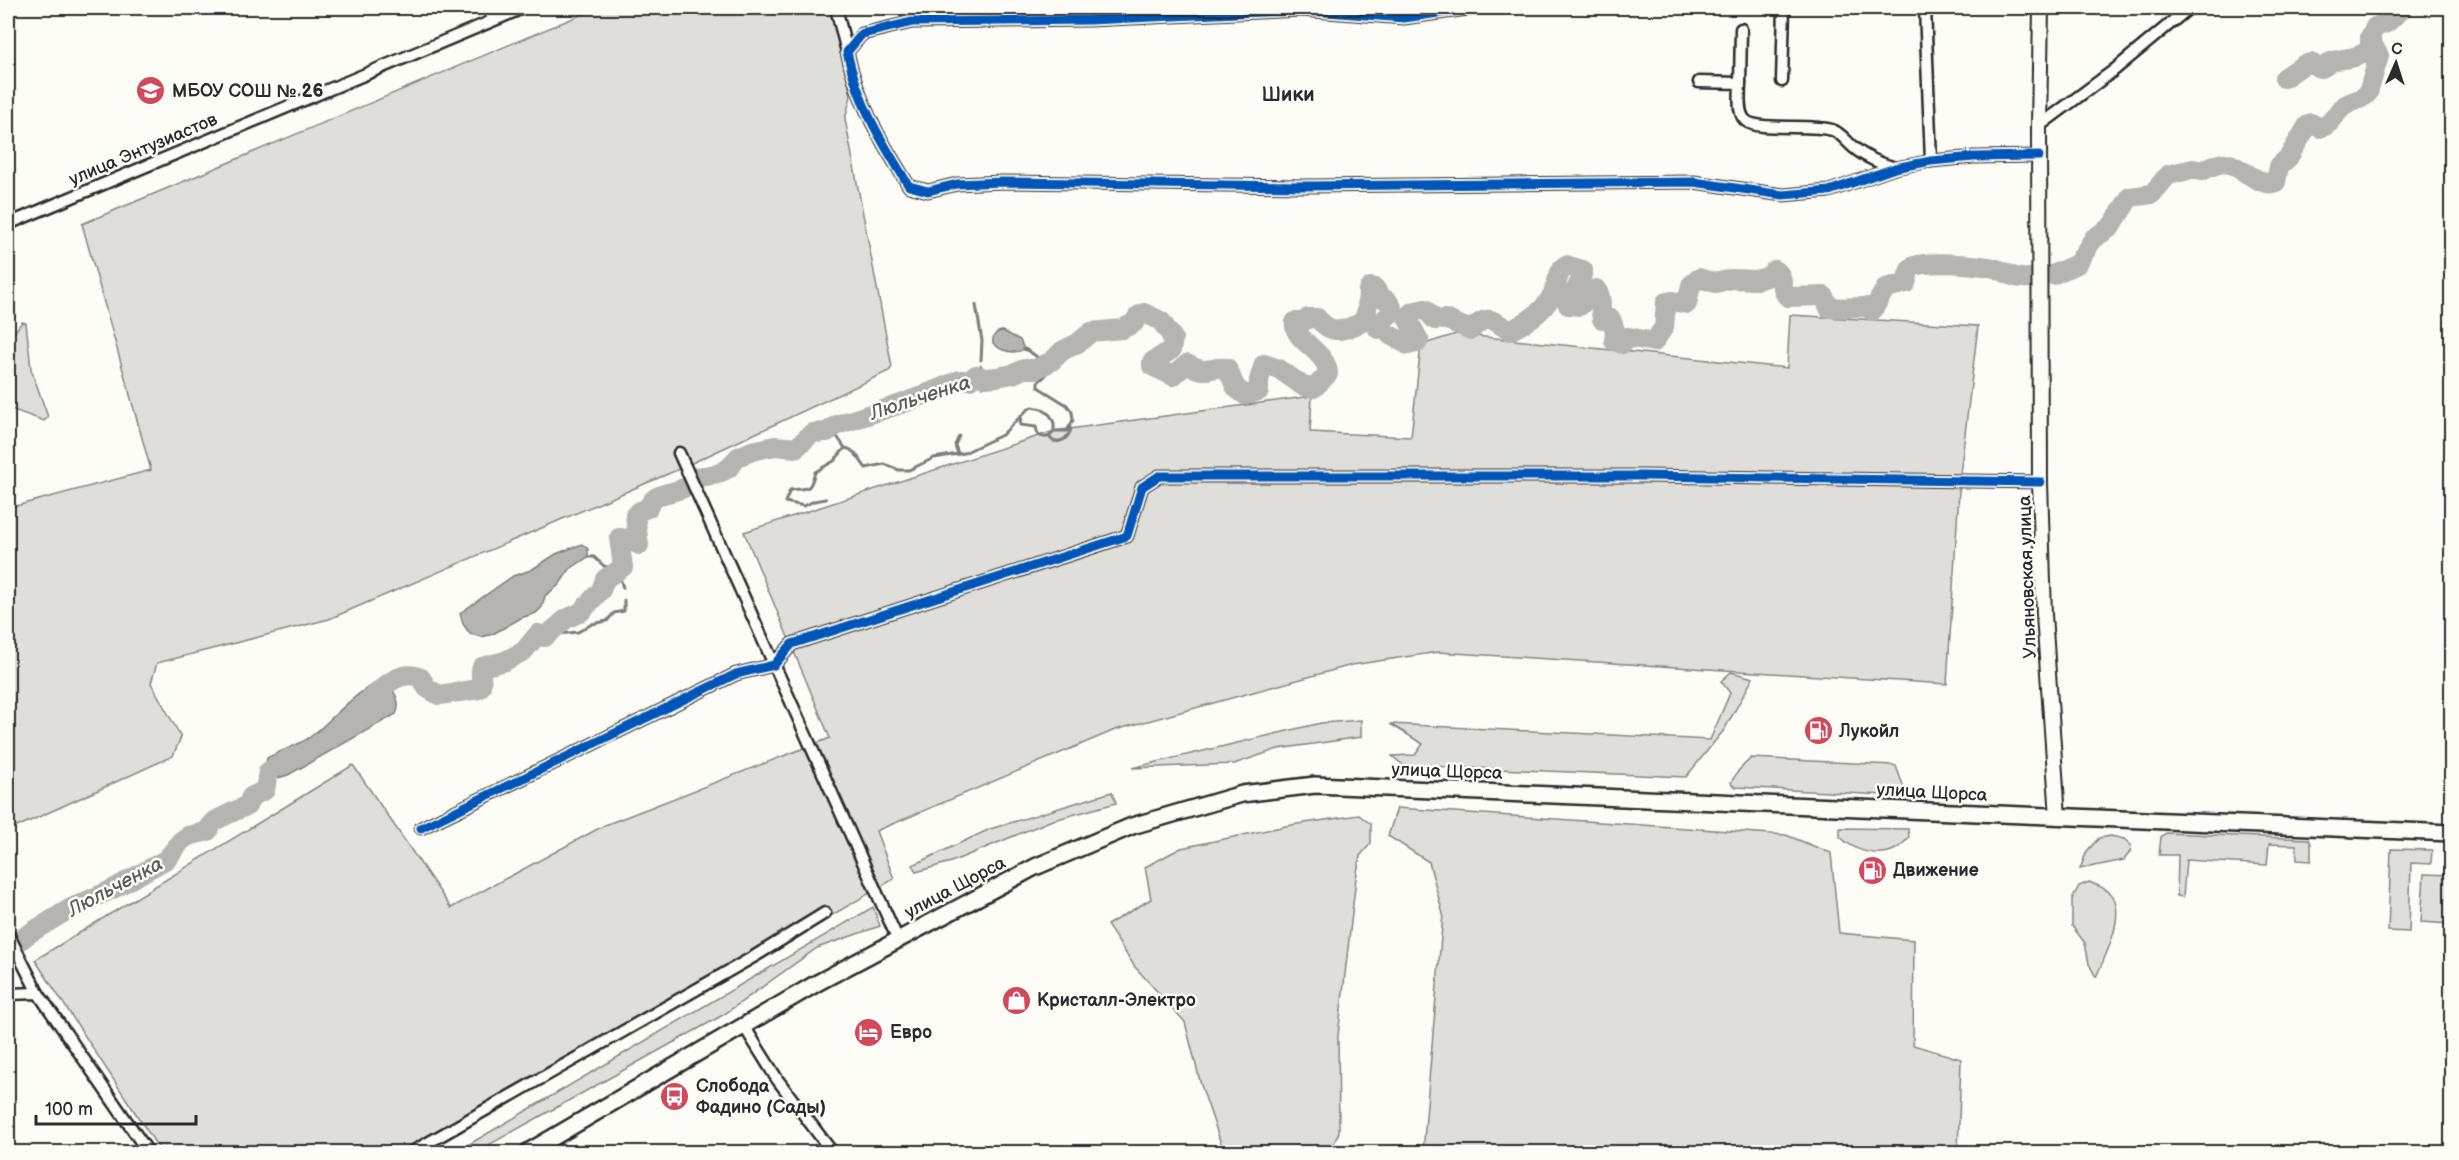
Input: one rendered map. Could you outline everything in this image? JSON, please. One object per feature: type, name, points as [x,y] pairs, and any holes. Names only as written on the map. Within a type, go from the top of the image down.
[{"type":"main road","name":"Ульяновская улица","points":[[2041,8],[2040,482],[2043,615],[2058,817]]},
{"type":"main road","name":"улица Щорса","points":[[528,1152],[817,983],[1035,867],[1132,826],[1242,794],[1315,785],[2451,833]]},
{"type":"street","points":[[488,8],[494,20]]},
{"type":"street","name":"улица Энтузиастов","points":[[8,224],[523,8]]},
{"type":"street","points":[[836,8],[855,87],[878,136],[909,186],[928,191],[957,184],[1002,182],[1305,186],[1694,182],[1783,195],[1829,191],[1895,168],[1930,161],[1974,157],[2039,156]]},
{"type":"street","points":[[847,52],[862,33],[912,22],[1090,20],[1302,10],[1404,18],[1474,8]]},
{"type":"street","points":[[1782,81],[1784,8]]},
{"type":"street","points":[[1925,8],[1930,161]]},
{"type":"street","points":[[2039,126],[2113,71],[2189,8]]},
{"type":"street","points":[[1741,29],[1740,111],[1745,121],[1758,126],[1802,125],[1833,130],[1855,149],[1876,162],[1895,168]]},
{"type":"street","points":[[1699,82],[1740,84]]},
{"type":"street","points":[[679,453],[898,940]]},
{"type":"street","points":[[421,828],[736,674],[774,665],[792,644],[1126,536],[1142,487],[1159,476],[1645,476],[2040,482]]},
{"type":"street","points":[[412,1152],[825,914]]},
{"type":"street","points":[[8,934],[38,993],[148,1152]]},
{"type":"street","points":[[8,994],[38,993]]},
{"type":"street","points":[[744,1026],[777,1079],[832,1152]]},
{"type":"shaded area","points":[[597,8],[833,8],[851,96],[845,119],[892,367],[889,371],[677,470],[329,619],[157,663],[151,683],[181,737],[173,756],[8,831],[8,508],[151,470],[82,224]]},
{"type":"shaded area","points":[[1790,315],[1978,326],[1960,475],[1947,684],[1438,652],[1352,665],[1115,730],[876,831],[894,879],[426,1152],[161,1152],[35,960],[353,765],[451,908],[605,825],[830,738],[744,532],[1054,431],[1312,396],[1310,432],[1411,437],[1421,345],[1456,334],[1787,368]]},
{"type":"shaded area","points":[[22,322],[26,323],[31,369],[48,417],[44,421],[8,408],[8,340]]},
{"type":"shaded area","points":[[1003,331],[1020,340],[1024,349],[1012,352],[996,346],[993,343],[994,336]]},
{"type":"shaded area","points":[[582,544],[588,549],[588,557],[570,569],[559,585],[545,596],[542,607],[536,613],[521,618],[493,634],[482,637],[470,634],[463,624],[460,613],[513,576],[531,570],[556,554]]},
{"type":"shaded area","points":[[1731,672],[1753,678],[1724,730],[1686,777],[1403,765],[1392,756],[1415,755],[1423,744],[1390,724],[1710,740],[1730,693],[1721,681]]},
{"type":"shaded area","points":[[384,682],[396,696],[398,710],[396,714],[288,775],[278,778],[270,774],[266,763],[267,758],[310,737],[355,697],[375,684]]},
{"type":"shaded area","points":[[1361,720],[1361,737],[1278,749],[1234,764],[1132,768],[1321,723]]},
{"type":"shaded area","points":[[1751,758],[1893,765],[1896,766],[1906,793],[1903,796],[1732,785],[1731,782],[1739,770]]},
{"type":"shaded area","points":[[1112,792],[1116,803],[1050,821],[951,862],[916,872],[913,865],[990,829]]},
{"type":"shaded area","points":[[1397,808],[1786,835],[1831,853],[1839,933],[1914,940],[1913,1045],[1961,1059],[1958,1152],[1423,1152],[1443,914],[1429,862],[1388,836]]},
{"type":"shaded area","points":[[1359,815],[1371,824],[1371,843],[1360,856],[1356,878],[1338,1036],[1339,1132],[1330,1152],[1224,1152],[1201,1085],[1185,1022],[1135,967],[1107,925],[1151,899],[1145,867],[1181,848],[1291,825]]},
{"type":"shaded area","points":[[1840,828],[1908,829],[1909,837],[1893,850],[1884,853],[1865,852],[1840,837]]},
{"type":"shaded area","points":[[2166,833],[2309,839],[2311,861],[2297,860],[2296,845],[2269,844],[2267,865],[2186,860],[2183,897],[2177,896],[2178,855],[2159,855],[2161,837]]},
{"type":"shaded area","points":[[2111,836],[2124,839],[2131,845],[2130,852],[2124,860],[2080,869],[2087,851],[2099,838]]},
{"type":"shaded area","points":[[2391,849],[2432,850],[2431,864],[2411,863],[2409,932],[2388,931]]},
{"type":"shaded area","points":[[2424,874],[2451,875],[2451,924],[2421,922]]},
{"type":"shaded area","points":[[2089,882],[2109,891],[2116,905],[2117,915],[2112,937],[2096,977],[2089,964],[2085,943],[2072,926],[2072,899],[2079,886]]},
{"type":"shaded area","points":[[873,907],[880,926],[817,948],[723,1015],[476,1152],[456,1152]]},
{"type":"waterway","name":"Люльченка","points":[[2284,78],[2303,65],[2311,63],[2322,68],[2331,62],[2365,53],[2370,49],[2370,37],[2375,27],[2387,23],[2403,8]]},
{"type":"waterway","name":"Люльченка","points":[[2052,275],[2077,264],[2094,238],[2111,227],[2130,197],[2152,194],[2168,175],[2193,169],[2202,171],[2224,163],[2263,182],[2276,182],[2279,166],[2288,158],[2308,125],[2311,123],[2320,128],[2324,126],[2344,106],[2363,98],[2368,93],[2379,56],[2372,43]]},
{"type":"waterway","name":"Люльченка","points":[[1390,335],[1408,345],[1417,343],[1419,340],[1407,318],[1412,312],[1425,309],[1435,320],[1445,319],[1471,330],[1481,321],[1490,320],[1510,331],[1528,321],[1544,307],[1552,295],[1562,268],[1566,265],[1583,270],[1568,305],[1580,306],[1596,289],[1601,300],[1602,319],[1611,319],[1615,330],[1614,341],[1622,344],[1628,337],[1654,342],[1664,327],[1666,302],[1687,304],[1691,285],[1699,278],[1715,283],[1732,279],[1756,280],[1767,277],[1775,270],[1780,276],[1788,297],[1824,296],[1829,308],[1867,307],[1872,311],[1886,288],[1906,283],[1912,267],[1922,264],[1976,265],[1994,268],[2019,278],[2029,278]]},
{"type":"waterway","name":"Люльченка","points":[[698,477],[718,474],[729,468],[738,457],[752,451],[775,446],[796,448],[812,433],[827,432],[837,425],[904,403],[960,380],[970,380],[976,375],[985,378],[997,377],[1024,369],[1036,369],[1052,361],[1062,351],[1078,343],[1091,332],[1122,329],[1134,323],[1138,316],[1144,313],[1161,321],[1173,338],[1171,350],[1152,362],[1152,366],[1173,376],[1187,364],[1204,370],[1227,368],[1236,388],[1245,395],[1259,391],[1259,380],[1264,364],[1279,369],[1303,386],[1314,388],[1328,374],[1317,352],[1299,335],[1295,322],[1317,318],[1333,330],[1363,322],[1367,310],[1368,290],[1371,287],[1375,288],[1392,307],[1390,314],[1378,325],[1378,329]]},
{"type":"waterway","points":[[976,305],[982,341],[981,360]]},
{"type":"waterway","points":[[845,448],[854,453],[866,468],[884,464],[899,470],[909,470],[934,458],[964,453],[1002,435],[1032,407],[1042,409],[1050,415],[1054,423],[1054,431],[1067,431],[1073,420],[1072,412],[1067,405],[1038,387],[1038,382],[1045,376],[1048,364],[1024,349]]},
{"type":"waterway","points":[[980,376],[981,366]]},
{"type":"waterway","points":[[1021,417],[1020,425],[1036,427],[1038,435],[1045,437],[1054,431]]},
{"type":"waterway","points":[[826,499],[804,506],[785,502],[790,490],[807,488],[815,472],[834,461],[845,448],[836,435],[834,427]]},
{"type":"waterway","points":[[1049,437],[1053,441],[1062,440],[1067,437],[1071,429]]},
{"type":"waterway","points":[[958,454],[955,445],[959,436]]},
{"type":"waterway","name":"Люльченка","points":[[369,700],[393,680],[406,675],[421,678],[427,688],[439,695],[479,689],[482,667],[505,661],[524,651],[538,634],[545,637],[566,619],[581,612],[601,590],[605,579],[623,567],[619,538],[629,539],[639,545],[635,515],[648,508],[659,496],[686,487]]},
{"type":"waterway","points":[[588,557],[594,557],[604,566],[618,571],[623,588]]},
{"type":"waterway","points":[[548,635],[578,632],[592,624],[607,621],[614,613],[624,611],[624,600]]},
{"type":"waterway","name":"Люльченка","points":[[17,943],[71,908],[113,889],[167,859],[188,836],[208,831],[214,821],[247,806],[251,797],[265,790],[268,772],[290,758]]},
{"type":"cycle path","points":[[1474,8],[1404,18],[1302,10],[1090,20],[912,22],[862,34],[847,52],[864,106],[889,153],[909,186],[928,191],[957,184],[1002,182],[1305,186],[1694,182],[1783,195],[1829,191],[1895,168],[1931,161],[1974,157],[2039,156]]},
{"type":"cycle path","points":[[421,828],[736,674],[774,665],[792,644],[1127,536],[1142,487],[1159,476],[1645,476],[2040,482]]},
{"type":"place","name":"МБОУ СОШ № 26","points":[[151,91]]},
{"type":"place","name":"Лукойл","points":[[1818,731]]},
{"type":"place","name":"Движение","points":[[1872,870]]},
{"type":"place","name":"Кристалл-Электро","points":[[1016,1000]]},
{"type":"place","name":"Евро","points":[[869,1032]]},
{"type":"place","name":"Слобода Фадино (Сады)","points":[[675,1096]]},
{"type":"district","name":"Шики","points":[[1288,94]]}]
